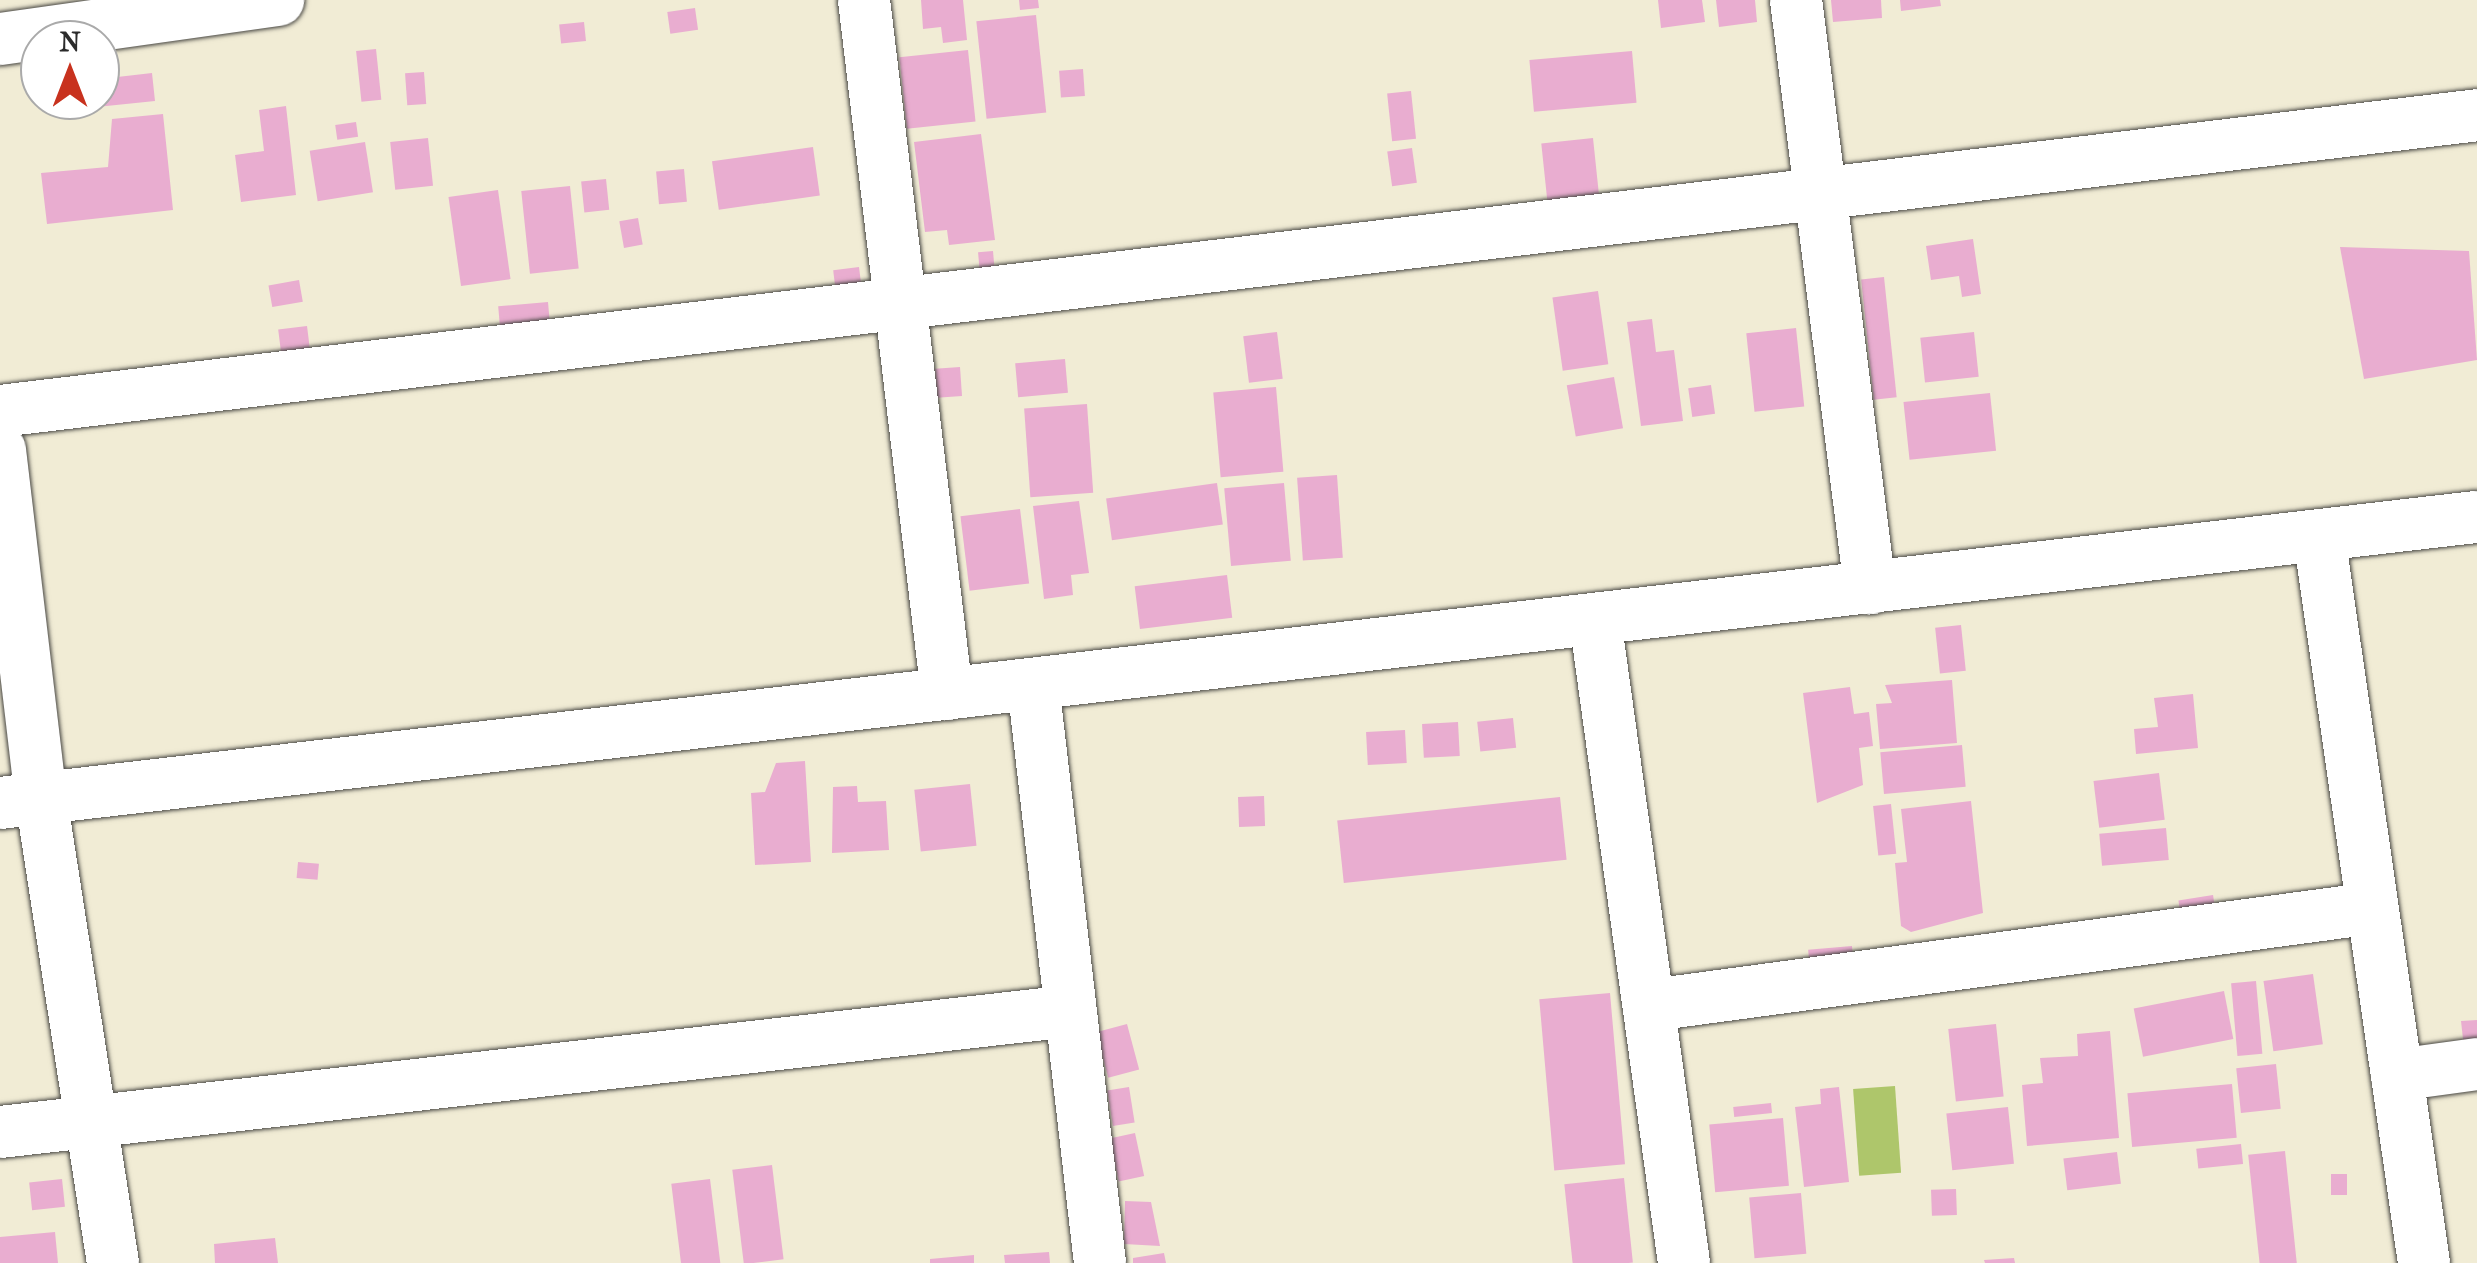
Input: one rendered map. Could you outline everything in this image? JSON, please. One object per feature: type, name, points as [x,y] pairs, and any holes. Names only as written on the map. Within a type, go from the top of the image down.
[{"type":"street","points":[[0,39],[278,0]]},
{"type":"street","points":[[864,0],[947,694]]},
{"type":"street","points":[[1796,0],[1870,588]]},
{"type":"street","points":[[0,410],[901,307],[2477,114]]},
{"type":"street","points":[[0,450],[20,800],[93,1121],[113,1263]]},
{"type":"street","points":[[20,800],[2477,518]]},
{"type":"street","points":[[2319,536],[2424,1263]]},
{"type":"street","points":[[1595,619],[1652,1004],[1684,1263]]},
{"type":"street","points":[[1033,684],[1100,1263]]},
{"type":"street","points":[[1652,1004],[2373,908]]},
{"type":"street","points":[[0,1132],[1070,1011]]},
{"type":"street","points":[[2397,1076],[2477,1064]]},
{"type":"green space","points":[[1895,1086],[1901,1173],[1859,1176],[1853,1089]]},
{"type":"building","points":[[921,0],[963,0],[967,40],[943,43],[941,27],[923,29]]},
{"type":"building","points":[[1019,0],[1038,0],[1039,8],[1020,10]]},
{"type":"building","points":[[1658,0],[1702,0],[1705,22],[1661,28]]},
{"type":"building","points":[[1716,0],[1755,0],[1757,22],[1719,27]]},
{"type":"building","points":[[1831,0],[1881,0],[1882,18],[1833,22]]},
{"type":"building","points":[[1900,0],[1940,0],[1941,6],[1901,11]]},
{"type":"building","points":[[695,8],[698,30],[670,34],[667,12]]},
{"type":"building","points":[[1036,15],[1046,112],[987,119],[976,21]]},
{"type":"building","points":[[584,22],[586,41],[561,44],[559,25]]},
{"type":"building","points":[[376,49],[381,100],[361,102],[356,51]]},
{"type":"building","points":[[968,50],[976,122],[907,129],[899,57]]},
{"type":"building","points":[[1632,51],[1637,103],[1534,112],[1529,60]]},
{"type":"building","points":[[1083,69],[1085,96],[1061,98],[1059,71]]},
{"type":"building","points":[[424,72],[426,104],[407,105],[405,73]]},
{"type":"building","points":[[152,73],[155,101],[120,105],[120,77]]},
{"type":"building","points":[[1411,91],[1416,139],[1392,141],[1387,94]]},
{"type":"building","points":[[286,106],[296,195],[241,202],[235,155],[264,151],[259,110]]},
{"type":"building","points":[[163,114],[173,210],[47,224],[41,173],[108,167],[112,120]]},
{"type":"building","points":[[356,122],[358,137],[337,140],[335,125]]},
{"type":"building","points":[[981,134],[995,240],[949,245],[947,230],[925,232],[914,142]]},
{"type":"building","points":[[428,138],[433,186],[395,190],[390,142]]},
{"type":"building","points":[[1593,138],[1599,196],[1547,201],[1541,143]]},
{"type":"building","points":[[365,142],[373,192],[318,201],[310,151]]},
{"type":"building","points":[[813,147],[820,196],[719,210],[712,161]]},
{"type":"building","points":[[1412,148],[1417,183],[1392,186],[1387,151]]},
{"type":"building","points":[[684,169],[687,202],[659,204],[656,171]]},
{"type":"building","points":[[606,179],[609,210],[584,212],[581,182]]},
{"type":"building","points":[[570,186],[579,269],[530,274],[521,191]]},
{"type":"building","points":[[498,190],[511,279],[461,286],[448,197]]},
{"type":"building","points":[[638,218],[643,245],[624,248],[619,221]]},
{"type":"building","points":[[1973,239],[1981,294],[1962,297],[1959,276],[1931,280],[1926,246]]},
{"type":"building","points":[[2340,247],[2469,251],[2477,360],[2364,379]]},
{"type":"building","points":[[993,251],[995,273],[980,274],[978,252]]},
{"type":"building","points":[[859,267],[862,291],[836,294],[833,270]]},
{"type":"building","points":[[1884,277],[1897,397],[1874,400],[1861,279]]},
{"type":"building","points":[[299,280],[303,302],[272,307],[268,285]]},
{"type":"building","points":[[1598,291],[1608,364],[1563,371],[1552,297]]},
{"type":"building","points":[[548,302],[550,324],[500,328],[498,306]]},
{"type":"building","points":[[1652,319],[1656,352],[1674,350],[1683,421],[1641,426],[1627,322]]},
{"type":"building","points":[[307,326],[310,349],[281,352],[278,330]]},
{"type":"building","points":[[1796,328],[1804,407],[1755,412],[1746,333]]},
{"type":"building","points":[[1277,332],[1283,379],[1249,383],[1243,336]]},
{"type":"building","points":[[1974,332],[1979,377],[1925,382],[1920,338]]},
{"type":"building","points":[[1065,359],[1068,393],[1018,397],[1015,363]]},
{"type":"building","points":[[960,367],[962,396],[937,398],[935,369]]},
{"type":"building","points":[[1614,377],[1623,428],[1576,437],[1567,385]]},
{"type":"building","points":[[1711,385],[1715,414],[1692,417],[1688,388]]},
{"type":"building","points":[[1276,387],[1283,472],[1221,477],[1213,392]]},
{"type":"building","points":[[1990,393],[1996,451],[1910,460],[1903,402]]},
{"type":"building","points":[[1087,404],[1093,493],[1030,497],[1024,408]]},
{"type":"building","points":[[1337,475],[1343,558],[1303,561],[1297,478]]},
{"type":"building","points":[[1217,483],[1223,525],[1112,540],[1106,499]]},
{"type":"building","points":[[1284,483],[1291,561],[1231,566],[1224,488]]},
{"type":"building","points":[[1079,501],[1089,573],[1071,575],[1073,595],[1044,599],[1033,506]]},
{"type":"building","points":[[1020,509],[1029,583],[970,591],[960,516]]},
{"type":"building","points":[[1227,575],[1232,618],[1140,629],[1135,586]]},
{"type":"building","points":[[1961,625],[1966,671],[1940,673],[1935,628]]},
{"type":"building","points":[[1952,680],[1957,743],[1880,749],[1876,704],[1892,703],[1885,685]]},
{"type":"building","points":[[1850,687],[1854,714],[1869,712],[1873,746],[1859,748],[1863,785],[1817,803],[1803,693]]},
{"type":"building","points":[[2193,694],[2198,748],[2136,754],[2134,729],[2158,727],[2154,698]]},
{"type":"building","points":[[1513,718],[1516,748],[1480,752],[1477,722]]},
{"type":"building","points":[[1458,722],[1460,756],[1424,758],[1422,724]]},
{"type":"building","points":[[1405,730],[1407,763],[1368,765],[1366,732]]},
{"type":"building","points":[[1962,745],[1966,787],[1884,794],[1880,752]]},
{"type":"building","points":[[805,761],[811,862],[755,865],[751,793],[765,792],[776,763]]},
{"type":"building","points":[[2159,773],[2165,820],[2099,828],[2093,781]]},
{"type":"building","points":[[970,784],[976,846],[921,852],[914,790]]},
{"type":"building","points":[[857,786],[858,802],[886,801],[889,850],[832,853],[833,787]]},
{"type":"building","points":[[1264,796],[1265,826],[1239,827],[1238,797]]},
{"type":"building","points":[[1560,797],[1567,860],[1344,883],[1337,820]]},
{"type":"building","points":[[1971,801],[1983,913],[1911,932],[1901,926],[1895,863],[1907,862],[1901,809]]},
{"type":"building","points":[[1891,804],[1896,854],[1878,856],[1873,806]]},
{"type":"building","points":[[2166,828],[2169,860],[2102,866],[2099,834]]},
{"type":"building","points":[[298,862],[319,864],[318,880],[297,878]]},
{"type":"building","points":[[2213,895],[2217,920],[2182,925],[2178,900]]},
{"type":"building","points":[[1852,946],[1854,971],[1810,975],[1808,950]]},
{"type":"building","points":[[2313,974],[2323,1044],[2273,1051],[2263,981]]},
{"type":"building","points":[[2256,981],[2262,1054],[2237,1056],[2231,983]]},
{"type":"building","points":[[2224,991],[2233,1039],[2143,1057],[2134,1009]]},
{"type":"building","points":[[1610,993],[1625,1164],[1554,1171],[1539,999]]},
{"type":"building","points":[[2477,1020],[2477,1047],[2464,1048],[2461,1021]]},
{"type":"building","points":[[1127,1024],[1139,1069],[1108,1078],[1096,1032]]},
{"type":"building","points":[[1996,1024],[2004,1097],[1956,1102],[1948,1029]]},
{"type":"building","points":[[2110,1031],[2119,1138],[2027,1146],[2022,1085],[2043,1083],[2040,1058],[2078,1056],[2077,1034]]},
{"type":"building","points":[[2276,1064],[2281,1109],[2241,1113],[2236,1068]]},
{"type":"building","points":[[2232,1084],[2237,1138],[2132,1147],[2127,1093]]},
{"type":"building","points":[[1129,1087],[1135,1123],[1113,1126],[1107,1090]]},
{"type":"building","points":[[1839,1087],[1849,1182],[1804,1187],[1795,1107],[1821,1104],[1820,1089]]},
{"type":"building","points":[[1771,1103],[1772,1113],[1734,1117],[1733,1107]]},
{"type":"building","points":[[2008,1107],[2014,1164],[1952,1170],[1946,1113]]},
{"type":"building","points":[[1783,1118],[1789,1186],[1715,1192],[1709,1124]]},
{"type":"building","points":[[1135,1133],[1144,1176],[1119,1181],[1110,1138]]},
{"type":"building","points":[[2241,1144],[2243,1164],[2198,1169],[2196,1149]]},
{"type":"building","points":[[2285,1151],[2297,1263],[2260,1263],[2248,1155]]},
{"type":"building","points":[[2117,1152],[2121,1184],[2067,1190],[2063,1159]]},
{"type":"building","points":[[772,1165],[784,1259],[744,1263],[732,1170]]},
{"type":"building","points":[[2331,1174],[2347,1174],[2347,1195],[2331,1195]]},
{"type":"building","points":[[1624,1178],[1633,1263],[1573,1263],[1564,1184]]},
{"type":"building","points":[[62,1179],[65,1207],[32,1210],[29,1182]]},
{"type":"building","points":[[710,1179],[720,1263],[681,1263],[671,1184]]},
{"type":"building","points":[[1956,1189],[1957,1215],[1932,1216],[1931,1190]]},
{"type":"building","points":[[1801,1193],[1806,1254],[1755,1258],[1749,1198]]},
{"type":"building","points":[[1125,1201],[1151,1202],[1160,1246],[1124,1244]]},
{"type":"building","points":[[55,1232],[58,1263],[0,1263],[0,1237]]},
{"type":"building","points":[[275,1238],[278,1263],[215,1263],[214,1244]]},
{"type":"building","points":[[1049,1252],[1050,1263],[1005,1263],[1004,1255]]},
{"type":"building","points":[[1164,1253],[1166,1263],[1133,1263],[1133,1258]]},
{"type":"building","points":[[974,1255],[974,1263],[930,1263],[930,1259]]},
{"type":"building","points":[[2014,1258],[2015,1263],[1984,1260]]}]
